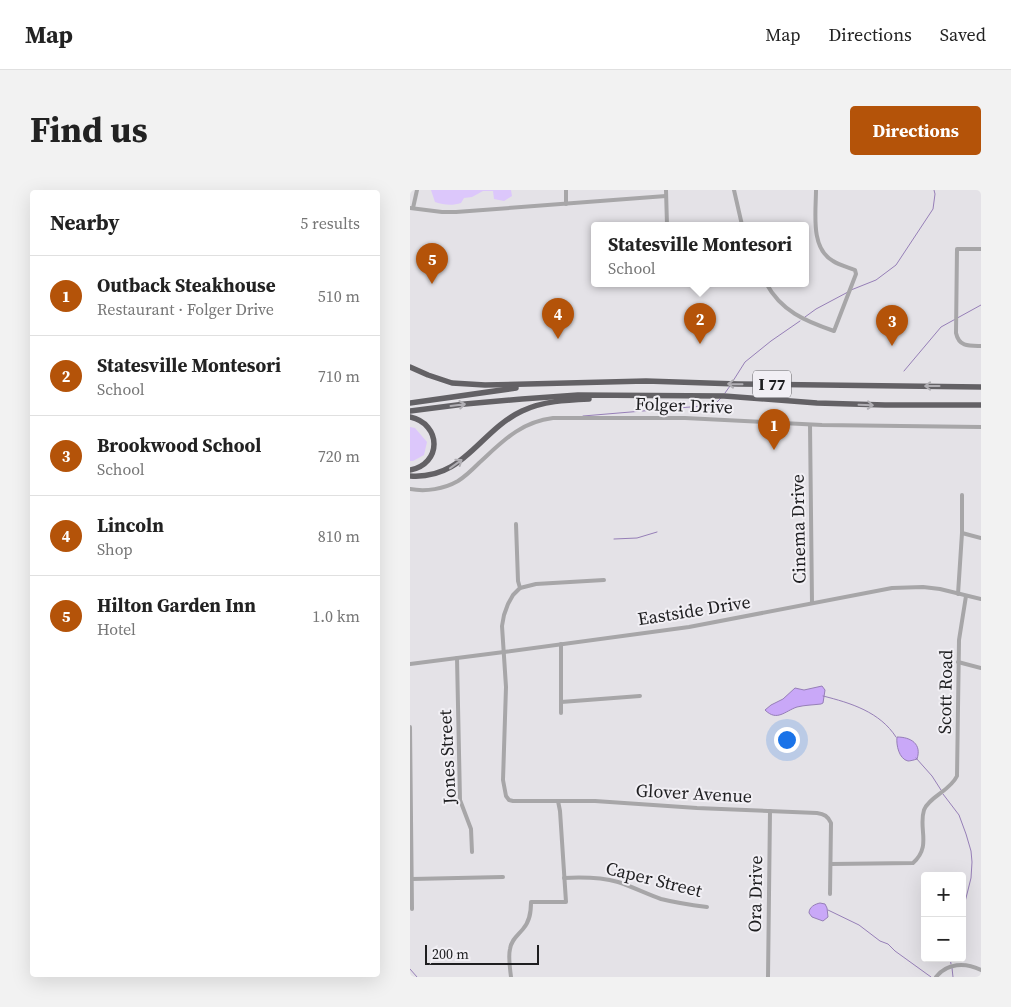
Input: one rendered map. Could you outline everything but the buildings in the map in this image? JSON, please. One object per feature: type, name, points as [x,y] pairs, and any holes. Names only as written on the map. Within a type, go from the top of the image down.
[{"type":"highway","points":[[410,367],[452,383],[485,385],[553,384]]},
{"type":"highway","name":"I 77","points":[[410,403],[553,384],[646,381],[981,387]]},
{"type":"highway","name":"I 77","points":[[410,411],[484,402],[574,395],[724,396],[885,406],[981,405]]},
{"type":"highway","points":[[410,476],[431,475],[443,472],[454,466],[503,422],[521,411],[540,404],[567,400],[666,396]]},
{"type":"highway","points":[[410,417],[425,423],[434,438],[432,455],[427,462],[420,468],[410,470]]},
{"type":"street","points":[[417,190],[412,208],[442,212],[666,196]]},
{"type":"street","points":[[566,190],[566,204]]},
{"type":"street","points":[[666,190],[667,222]]},
{"type":"street","points":[[734,190],[741,222]]},
{"type":"street","points":[[768,287],[781,304],[794,314],[808,322],[834,331],[856,274],[855,270],[833,261],[820,247],[816,236],[816,190]]},
{"type":"street","points":[[981,248],[957,249],[957,339],[962,344],[968,346],[981,346]]},
{"type":"street","name":"Folger Drive","points":[[410,490],[430,490],[459,480],[520,428],[541,419],[566,417],[685,418],[810,425],[981,427]]},
{"type":"street","name":"Cinema Drive","points":[[810,425],[812,603]]},
{"type":"street","points":[[958,594],[962,533],[962,495]]},
{"type":"street","points":[[516,524],[518,581],[520,588]]},
{"type":"street","points":[[962,533],[981,538]]},
{"type":"street","points":[[504,652],[502,626],[504,615],[513,595],[520,588],[536,584],[604,580]]},
{"type":"street","name":"Eastside Drive","points":[[410,664],[689,626],[892,588],[932,588],[981,599]]},
{"type":"street","name":"Scott Road","points":[[831,864],[913,863],[919,858],[924,840],[923,817],[926,806],[955,782],[957,776],[958,662],[966,596]]},
{"type":"street","points":[[561,644],[561,713]]},
{"type":"street","name":"Glover Avenue","points":[[504,652],[506,722],[503,780],[506,796],[509,800],[595,801],[817,813],[827,816],[831,823],[831,864]]},
{"type":"street","name":"Jones Street","points":[[457,658],[460,800],[471,828],[472,852]]},
{"type":"street","points":[[958,662],[981,668]]},
{"type":"street","points":[[561,702],[640,696]]},
{"type":"street","points":[[410,727],[412,909]]},
{"type":"street","points":[[511,977],[510,949],[513,940],[525,928],[529,920],[531,902],[566,902],[558,801]]},
{"type":"street","name":"Ora Drive","points":[[768,977],[770,811]]},
{"type":"street","points":[[830,894],[831,864]]},
{"type":"street","points":[[412,879],[503,877]]},
{"type":"street","name":"Caper Street","points":[[564,878],[601,878],[659,898],[707,907]]},
{"type":"street","points":[[936,977],[949,966],[979,967]]},
{"type":"shaded area","points":[[431,190],[511,190],[512,196],[504,201],[494,199],[493,191],[483,191],[472,197],[464,198],[461,203],[448,205],[435,202]]},
{"type":"shaded area","points":[[410,427],[415,428],[427,442],[424,455],[413,461],[410,461]]},
{"type":"shaded area","points":[[822,686],[825,690],[823,703],[821,704],[797,707],[777,715],[773,715],[765,710],[783,699],[795,688],[804,690]]},
{"type":"shaded area","points":[[897,737],[907,738],[917,745],[917,759],[908,761],[902,758],[897,744]]},
{"type":"shaded area","points":[[820,903],[825,904],[827,908],[828,917],[823,921],[812,917],[809,913],[813,906]]},
{"type":"waterway","points":[[851,290],[876,280],[896,265],[933,209],[934,190]]},
{"type":"waterway","points":[[805,317],[848,292]]},
{"type":"waterway","points":[[904,371],[941,327],[981,305]]},
{"type":"waterway","points":[[733,381],[745,362],[800,321]]},
{"type":"waterway","points":[[725,393],[730,386]]},
{"type":"waterway","points":[[583,416],[714,405],[721,398]]},
{"type":"waterway","points":[[614,539],[637,538],[657,532]]},
{"type":"waterway","points":[[823,696],[854,705],[873,715],[882,721],[896,737]]},
{"type":"waterway","points":[[916,758],[932,776],[941,790]]},
{"type":"waterway","points":[[943,794],[959,815],[971,851],[971,878],[966,898]]},
{"type":"waterway","points":[[828,910],[859,925],[880,941],[888,944],[931,977]]},
{"type":"waterway","points":[[952,968],[953,977]]},
{"type":"waterway","points":[[410,969],[417,977]]},
{"type":"place","name":"Hilton Garden Inn","points":[[432,284]]},
{"type":"place","name":"Lincoln","points":[[558,339]]},
{"type":"place","name":"Statesville Montesori","points":[[700,344]]},
{"type":"place","name":"Brookwood School","points":[[892,346]]},
{"type":"place","name":"Outback Steakhouse","points":[[774,450]]}]
